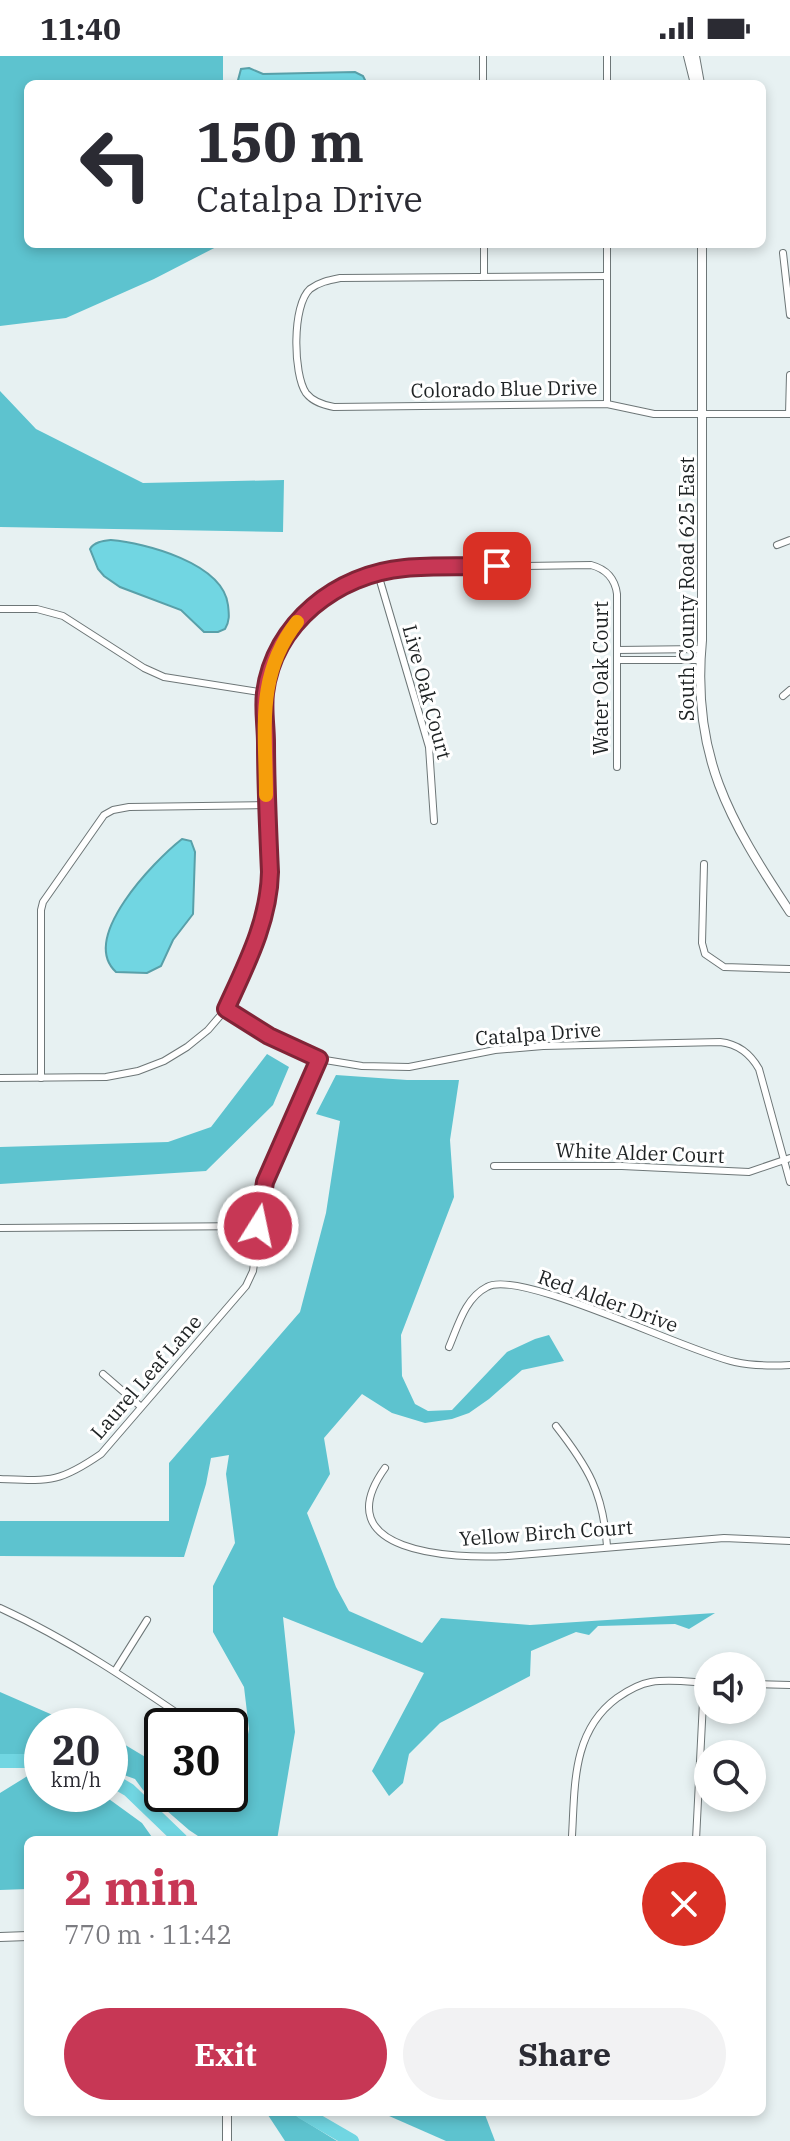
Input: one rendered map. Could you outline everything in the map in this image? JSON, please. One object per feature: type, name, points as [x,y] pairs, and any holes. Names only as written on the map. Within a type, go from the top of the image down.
[{"type":"street","points":[[483,56],[483,80]]},
{"type":"street","points":[[607,56],[607,80]]},
{"type":"street","points":[[688,56],[696,80]]},
{"type":"street","points":[[695,56],[697,80]]},
{"type":"street","points":[[484,248],[484,276],[607,276]]},
{"type":"street","points":[[607,248],[607,404]]},
{"type":"street","name":"South County Road 625 East","points":[[702,248],[702,717],[709,756],[737,830],[790,912]]},
{"type":"street","points":[[783,253],[790,315]]},
{"type":"street","name":"Colorado Blue Drive","points":[[484,276],[340,278],[323,281],[310,289],[301,300],[297,316],[298,369],[308,396],[319,404],[334,407],[607,404],[654,414],[789,414]]},
{"type":"street","points":[[789,414],[790,375]]},
{"type":"street","points":[[777,545],[790,540]]},
{"type":"street","name":"Water Oak Court","points":[[378,574],[402,568],[591,565],[609,575],[616,588],[617,767]]},
{"type":"street","points":[[0,1078],[106,1077],[151,1067],[176,1055],[198,1039],[226,1009],[262,926],[268,899],[265,693],[280,649],[301,616],[320,599],[341,585],[378,574]]},
{"type":"street","name":"Live Oak Court","points":[[378,574],[429,747],[434,821]]},
{"type":"street","points":[[0,609],[37,609],[63,616],[144,668],[164,677],[265,693]]},
{"type":"street","points":[[617,650],[702,649]]},
{"type":"street","points":[[617,660],[701,660]]},
{"type":"street","points":[[783,696],[790,690]]},
{"type":"street","points":[[41,1078],[41,910],[43,902],[104,815],[129,807],[267,805]]},
{"type":"street","points":[[704,864],[702,943],[705,954],[724,967],[790,969]]},
{"type":"street","name":"Catalpa Drive","points":[[226,1009],[269,1036],[319,1059],[362,1066],[409,1067],[495,1050],[543,1046],[726,1043],[745,1051],[759,1069],[788,1160],[790,1182]]},
{"type":"street","name":"Laurel Leaf Lane","points":[[0,1479],[54,1480],[73,1473],[101,1454],[246,1286],[253,1271],[265,1182],[319,1059]]},
{"type":"street","name":"White Alder Court","points":[[494,1166],[622,1166],[749,1172],[788,1160]]},
{"type":"street","points":[[0,1228],[258,1226]]},
{"type":"street","name":"Red Alder Drive","points":[[449,1347],[471,1298],[488,1285],[504,1283],[543,1293],[722,1359],[769,1366],[790,1365]]},
{"type":"street","points":[[103,1374],[140,1406]]},
{"type":"street","points":[[556,1426],[583,1460],[605,1514],[607,1546]]},
{"type":"street","name":"Yellow Birch Court","points":[[385,1468],[372,1488],[369,1508],[379,1532],[395,1544],[442,1554],[476,1558],[724,1538],[790,1541]]},
{"type":"street","points":[[0,1608],[37,1625],[115,1671],[169,1708]]},
{"type":"street","points":[[115,1671],[147,1620]]},
{"type":"street","points":[[572,1836],[580,1750],[601,1712],[621,1695],[646,1683],[694,1682]]},
{"type":"street","points":[[766,1684],[790,1685]]},
{"type":"street","points":[[696,1836],[703,1724]]},
{"type":"street","points":[[0,1937],[24,1936]]},
{"type":"street","points":[[227,2116],[227,2141]]},
{"type":"shaded area","points":[[0,56],[223,56],[223,80],[24,80],[24,248],[214,248],[66,318],[0,326]]},
{"type":"shaded area","points":[[249,68],[263,74],[355,72],[365,80],[238,80],[241,69]]},
{"type":"shaded area","points":[[0,391],[36,429],[143,483],[284,480],[283,532],[0,527]]},
{"type":"shaded area","points":[[111,540],[162,551],[198,567],[223,590],[228,605],[225,629],[204,632],[181,610],[120,587],[104,576],[90,549],[96,543]]},
{"type":"shaded area","points":[[182,839],[191,841],[195,852],[193,914],[173,940],[161,966],[147,973],[116,972],[107,957],[107,940],[113,921],[139,882]]},
{"type":"shaded area","points":[[267,1054],[289,1067],[273,1105],[206,1171],[0,1184],[0,1147],[168,1142],[211,1127]]},
{"type":"shaded area","points":[[336,1075],[459,1080],[450,1140],[454,1197],[401,1335],[402,1376],[415,1404],[428,1411],[452,1410],[507,1352],[535,1339],[549,1335],[564,1361],[522,1370],[469,1413],[452,1419],[425,1423],[392,1413],[362,1394],[324,1438],[330,1474],[307,1513],[336,1587],[349,1611],[422,1643],[441,1618],[530,1625],[715,1613],[689,1629],[675,1624],[598,1626],[589,1635],[576,1632],[531,1651],[530,1676],[440,1723],[409,1754],[403,1783],[389,1796],[372,1771],[424,1673],[283,1617],[295,1732],[278,1836],[198,1836],[168,1812],[248,1812],[249,1729],[244,1687],[213,1632],[213,1586],[235,1543],[226,1474],[229,1455],[211,1458],[184,1557],[0,1556],[0,1521],[169,1521],[169,1463],[300,1312],[326,1213],[340,1121],[316,1114]]},
{"type":"shaded area","points":[[0,1692],[37,1708],[24,1708],[24,1756],[0,1758]]},
{"type":"shaded area","points":[[128,1747],[144,1756],[144,1791],[135,1779],[128,1776]]},
{"type":"shaded area","points":[[24,1778],[24,1812],[127,1812],[142,1823],[151,1836],[24,1836],[24,1889],[0,1890],[0,1793]]},
{"type":"shaded area","points":[[269,2116],[296,2116],[337,2141],[285,2141]]},
{"type":"shaded area","points":[[389,2116],[486,2116],[495,2141],[446,2141]]},
{"type":"waterway","points":[[0,1761],[24,1761]]},
{"type":"waterway","points":[[128,1789],[177,1836]]},
{"type":"waterway","points":[[309,2116],[352,2141]]},
{"type":"slow traffic","points":[[266,795],[265,693],[280,649],[297,622]]},
{"type":"route","points":[[258,1226],[265,1182],[319,1059],[269,1036],[226,1009],[262,926],[270,885],[265,693],[275,662],[301,616],[320,599],[352,580],[402,568],[497,566]]}]
